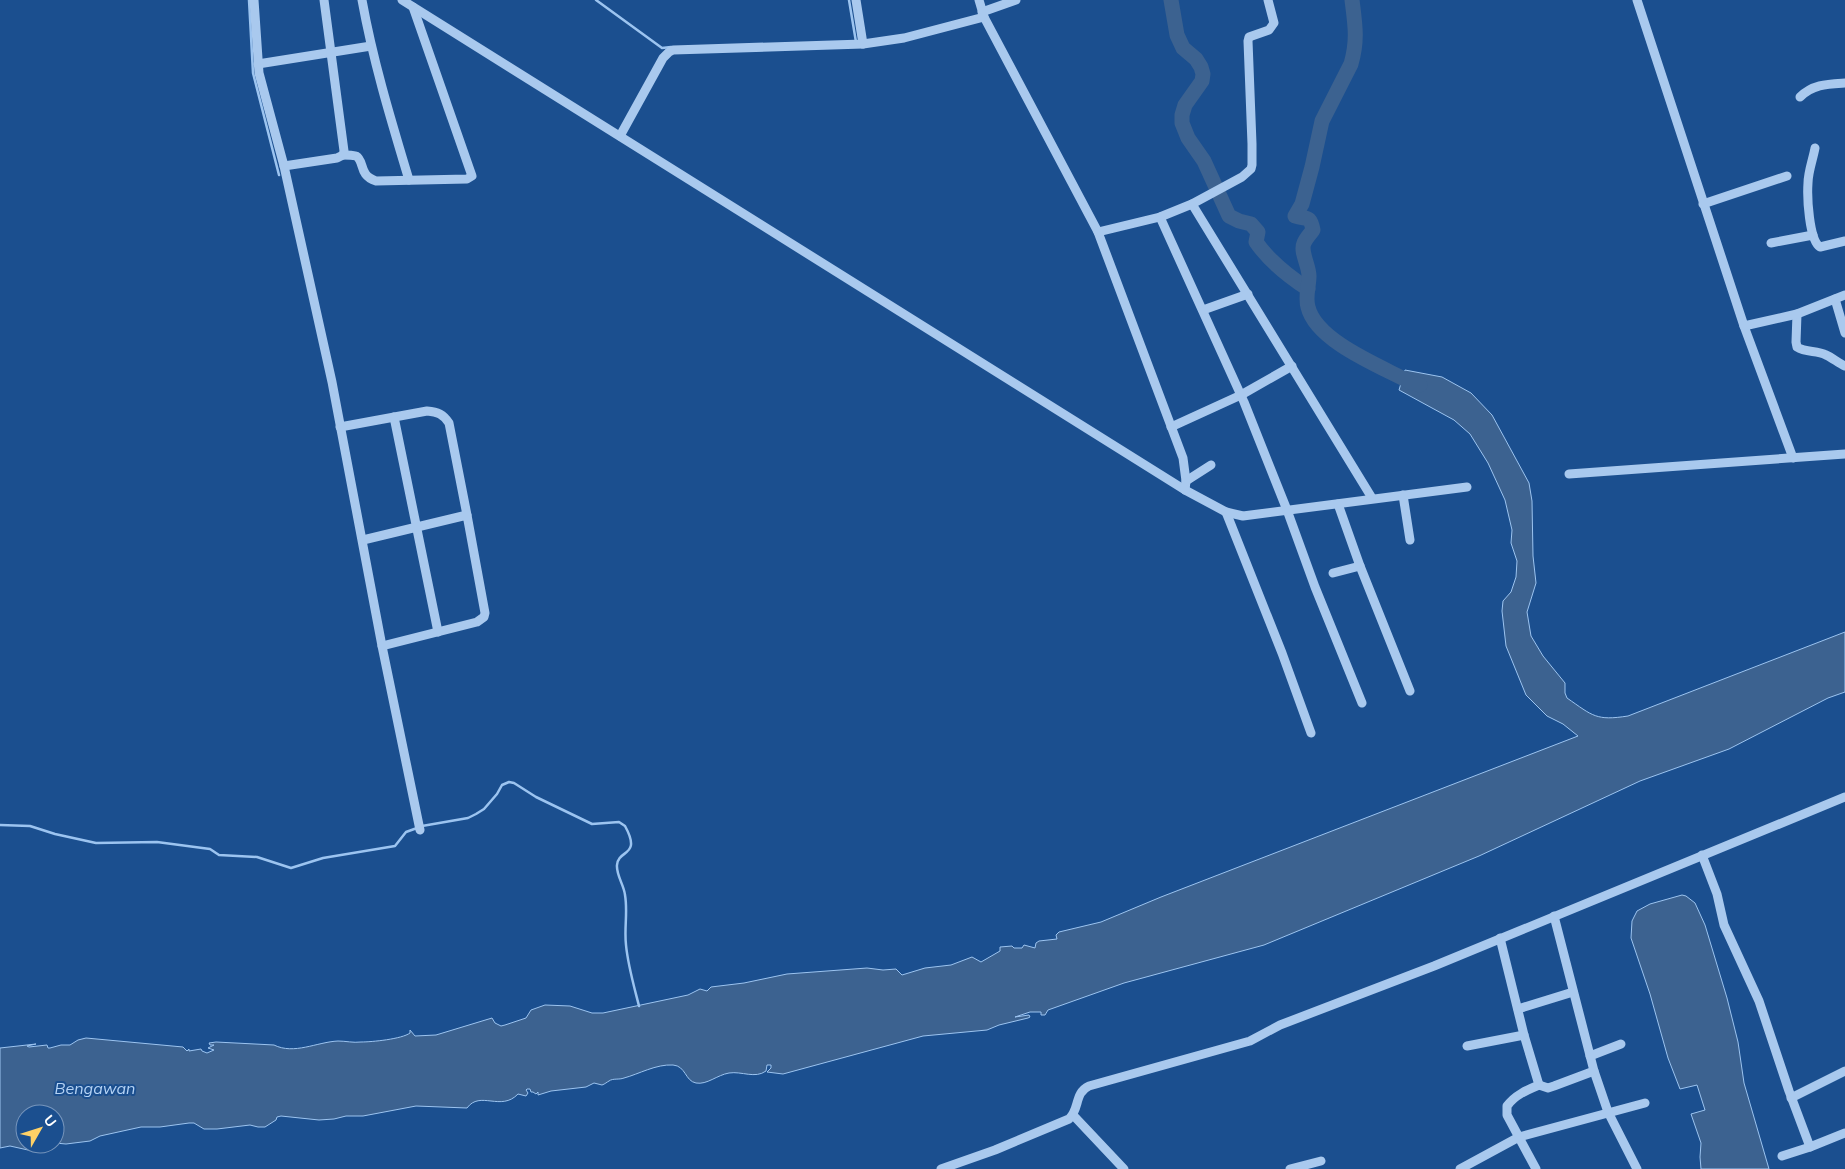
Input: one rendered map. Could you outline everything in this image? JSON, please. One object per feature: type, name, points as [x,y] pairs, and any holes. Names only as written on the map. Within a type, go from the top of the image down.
[{"type":"street","points":[[254,0],[258,64],[284,166],[332,382],[382,646],[420,830]]},
{"type":"street","points":[[324,0],[344,150],[343,155]]},
{"type":"street","points":[[362,0],[387,110],[409,180]]},
{"type":"street","points":[[402,0],[1186,485],[1226,512],[1243,516],[1467,487]]},
{"type":"street","points":[[856,0],[863,41]]},
{"type":"street","points":[[979,0],[983,15],[1098,232],[1182,458],[1186,485]]},
{"type":"street","points":[[620,136],[663,58],[673,50],[904,38],[983,15],[1016,0]]},
{"type":"street","points":[[1098,232],[1160,216],[1192,204],[1242,177],[1252,165],[1248,41],[1249,37],[1269,30],[1274,23],[1268,0]]},
{"type":"street","points":[[1637,0],[1744,326],[1793,458]]},
{"type":"street","points":[[284,166],[337,158],[343,155],[355,156],[359,159],[365,175],[369,179],[376,181],[470,178],[472,174],[413,7]]},
{"type":"street","points":[[258,64],[371,46]]},
{"type":"street","points":[[1800,97],[1824,84],[1845,83]]},
{"type":"street","points":[[1815,148],[1808,181],[1809,209],[1815,242],[1820,247],[1845,241]]},
{"type":"street","points":[[1703,204],[1787,176]]},
{"type":"street","points":[[1192,204],[1372,498]]},
{"type":"street","points":[[1160,216],[1241,395],[1362,703]]},
{"type":"street","points":[[1772,243],[1813,235]]},
{"type":"street","points":[[1203,310],[1248,294]]},
{"type":"street","points":[[1744,326],[1797,314],[1845,295]]},
{"type":"street","points":[[1835,299],[1845,333]]},
{"type":"street","points":[[1797,314],[1797,347],[1826,355],[1845,366]]},
{"type":"street","points":[[1171,427],[1241,395],[1292,366]]},
{"type":"street","points":[[340,428],[427,411],[438,412],[444,416],[449,423],[486,614],[484,618],[477,622],[382,646]]},
{"type":"street","points":[[394,417],[438,632]]},
{"type":"street","points":[[1569,474],[1845,454]]},
{"type":"street","points":[[1186,485],[1211,465]]},
{"type":"street","points":[[1403,495],[1410,540]]},
{"type":"street","points":[[1338,504],[1360,566],[1410,691]]},
{"type":"street","points":[[1226,512],[1311,732]]},
{"type":"street","points":[[363,540],[466,515]]},
{"type":"street","points":[[1333,573],[1360,566]]},
{"type":"street","points":[[941,1169],[1063,1122],[1073,1116],[1080,1093],[1089,1086],[1250,1041],[1280,1025],[1356,997],[1845,797]]},
{"type":"street","points":[[1702,855],[1717,894],[1724,925],[1759,1001],[1791,1098],[1810,1147]]},
{"type":"street","points":[[1554,916],[1594,1071],[1608,1112],[1637,1169]]},
{"type":"street","points":[[1500,938],[1524,1035],[1539,1085]]},
{"type":"street","points":[[1518,1009],[1573,992]]},
{"type":"street","points":[[1467,1046],[1524,1035]]},
{"type":"street","points":[[1590,1056],[1621,1044]]},
{"type":"street","points":[[1536,1169],[1507,1115],[1506,1106],[1517,1095],[1539,1085],[1548,1088],[1594,1071]]},
{"type":"street","points":[[1791,1098],[1845,1071]]},
{"type":"street","points":[[1460,1169],[1519,1137],[1645,1103]]},
{"type":"street","points":[[1073,1116],[1124,1169]]},
{"type":"street","points":[[1782,1156],[1845,1133]]},
{"type":"street","points":[[1290,1169],[1321,1161]]},
{"type":"water","name":"Bengawan","points":[[1405,370],[1442,377],[1471,393],[1492,415],[1529,483],[1532,501],[1533,556],[1536,583],[1527,612],[1531,636],[1543,656],[1565,683],[1567,698],[1583,709],[1595,716],[1601,717],[1628,716],[1845,632],[1845,692],[1828,698],[1729,749],[1640,781],[1479,856],[1264,945],[1124,983],[1048,1010],[1045,1015],[1041,1015],[1041,1012],[1030,1012],[1015,1017],[1029,1015],[1030,1017],[1028,1018],[987,1030],[923,1036],[783,1074],[767,1072],[771,1065],[767,1065],[766,1071],[762,1073],[753,1075],[729,1073],[704,1083],[696,1083],[692,1082],[681,1068],[667,1065],[622,1079],[612,1080],[602,1085],[594,1083],[586,1087],[551,1091],[538,1095],[538,1092],[536,1094],[527,1089],[528,1093],[526,1096],[518,1094],[511,1099],[498,1102],[478,1101],[472,1103],[467,1108],[416,1106],[363,1116],[346,1116],[319,1120],[281,1116],[265,1127],[250,1125],[204,1129],[194,1123],[189,1123],[160,1127],[141,1127],[100,1136],[90,1141],[66,1144],[65,1104],[15,1104],[15,1147],[0,1148],[0,1048],[36,1044],[27,1046],[47,1045],[50,1048],[70,1045],[86,1038],[183,1047],[187,1051],[189,1049],[189,1051],[201,1049],[207,1053],[214,1050],[208,1048],[214,1045],[209,1043],[216,1042],[274,1045],[289,1049],[338,1041],[387,1040],[406,1035],[410,1033],[410,1030],[415,1036],[436,1035],[492,1018],[495,1023],[501,1026],[526,1018],[531,1010],[545,1005],[570,1006],[592,1013],[603,1013],[688,995],[700,989],[707,991],[711,987],[744,983],[787,974],[867,968],[896,969],[902,975],[925,968],[951,965],[972,957],[981,962],[1000,951],[1000,947],[1012,946],[1014,948],[1022,948],[1024,945],[1035,948],[1036,943],[1039,941],[1057,939],[1056,935],[1059,932],[1101,922],[1578,736],[1563,724],[1547,716],[1526,695],[1506,646],[1502,611],[1503,601],[1511,592],[1516,577],[1517,561],[1511,543],[1512,530],[1505,500],[1488,463],[1470,434],[1454,420],[1399,390]]},
{"type":"water","points":[[1682,895],[1695,903],[1705,925],[1727,998],[1738,1042],[1744,1083],[1769,1169],[1701,1169],[1701,1143],[1691,1114],[1705,1110],[1697,1085],[1680,1089],[1668,1058],[1650,994],[1631,938],[1632,921],[1637,911],[1650,904]]},
{"type":"waterway","points":[[249,0],[253,73],[279,175]]},
{"type":"waterway","points":[[596,0],[662,48],[671,47]]},
{"type":"waterway","points":[[849,0],[856,42]]},
{"type":"waterway","points":[[1171,0],[1177,35],[1183,48],[1196,59],[1203,74],[1202,81],[1185,105],[1182,115],[1182,123],[1188,138],[1204,161],[1229,216],[1251,224],[1258,232],[1256,242],[1267,256],[1286,274],[1308,289]]},
{"type":"waterway","points":[[1352,0],[1355,40],[1351,64],[1322,121],[1302,204],[1295,216],[1307,218],[1313,230],[1303,247],[1309,276],[1307,303],[1313,319],[1323,331],[1336,341],[1367,360],[1410,382],[1420,385]]},
{"type":"waterway","points":[[422,826],[468,818],[476,814],[484,809],[502,785],[509,782],[592,824],[619,822],[625,826],[631,843],[628,851],[618,860],[617,869],[625,895],[627,953],[639,1006]]},
{"type":"waterway","points":[[0,825],[30,826],[55,834],[96,843],[157,842],[210,849],[219,855],[257,857],[291,868],[323,858],[395,846],[406,832],[417,828]]}]
